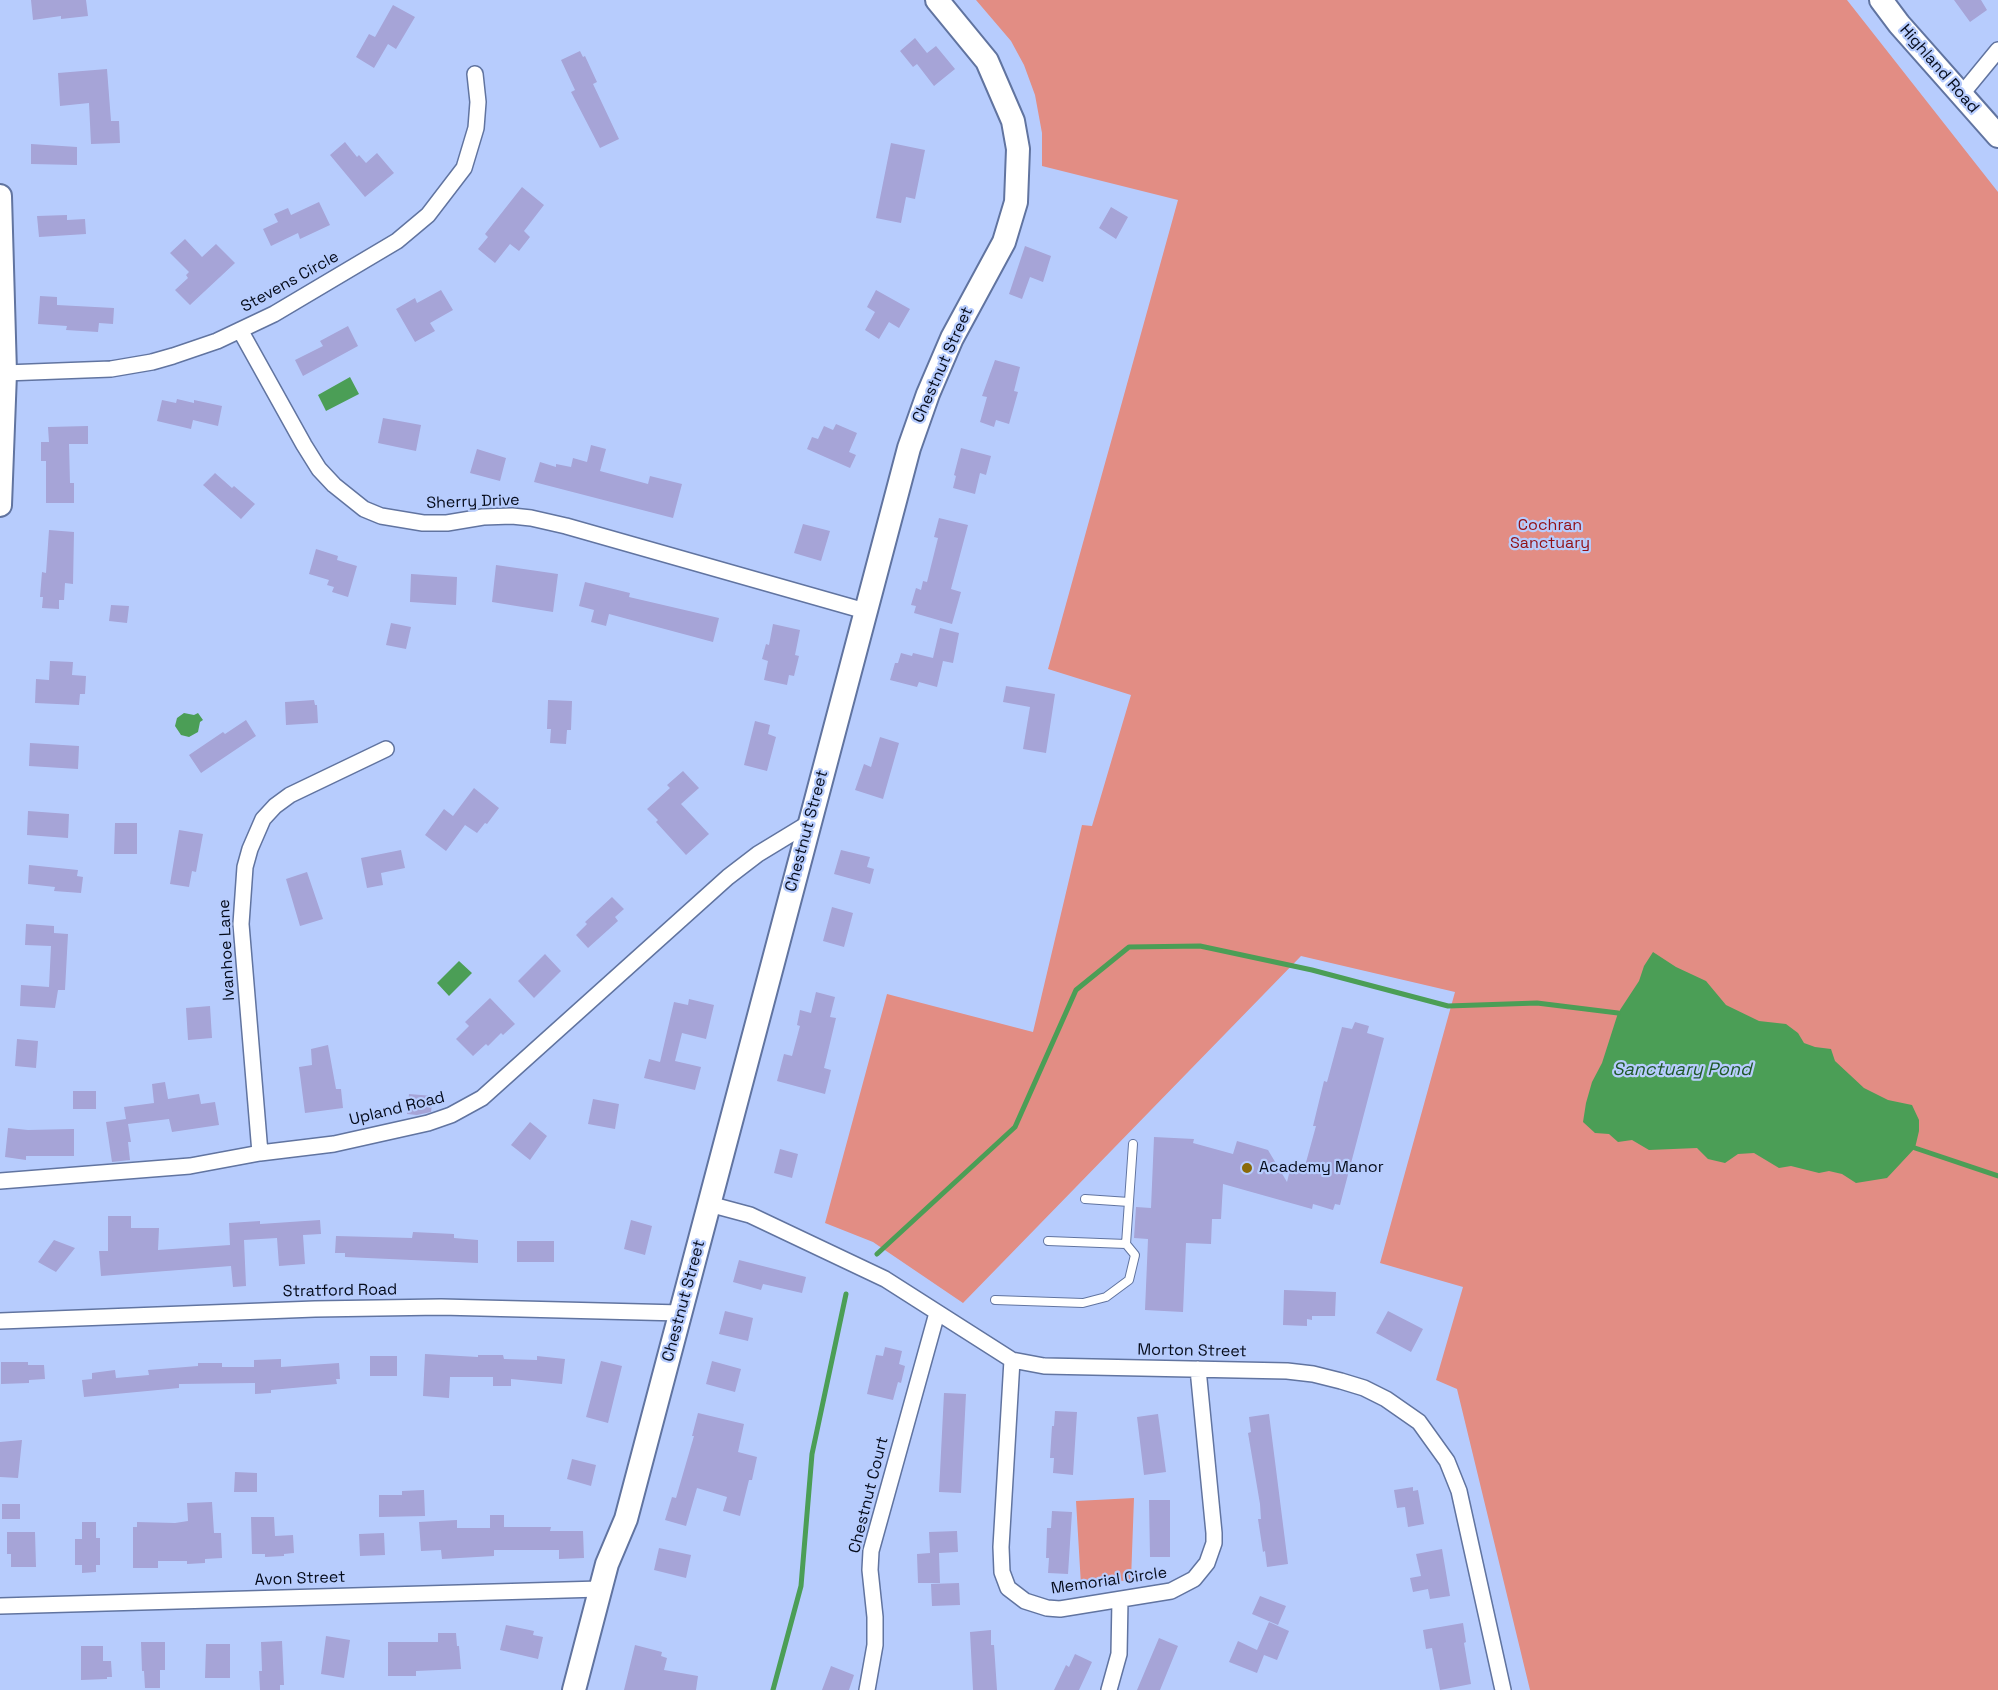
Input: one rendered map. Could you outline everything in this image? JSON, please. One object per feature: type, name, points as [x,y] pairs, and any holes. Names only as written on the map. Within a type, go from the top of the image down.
[{"type":"street","name":"Chestnut Street","points":[[574,1690],[607,1564],[626,1520],[900,478],[928,394],[960,323],[1004,242],[1016,202],[1018,149],[1013,121],[987,61],[937,0]]},
{"type":"street","name":"Highland Road","points":[[1881,0],[1899,24],[1998,136]]},
{"type":"street","points":[[1962,95],[1998,50]]},
{"type":"street","name":"Stevens Circle","points":[[5,373],[111,369],[173,356],[217,341],[274,314],[397,241],[428,214],[464,168],[476,128],[478,102],[475,74]]},
{"type":"street","points":[[0,196],[5,373],[0,505]]},
{"type":"street","name":"Sherry Drive","points":[[240,330],[319,469],[334,486],[364,509],[381,516],[423,523],[447,523],[512,516],[531,518],[865,611]]},
{"type":"street","name":"Ivanhoe Lane","points":[[260,1153],[241,924],[245,867],[250,849],[263,819],[275,806],[290,795],[386,749]]},
{"type":"street","name":"Upland Road","points":[[0,1181],[190,1166],[260,1153],[313,1148],[428,1123],[468,1107],[482,1098],[580,1012],[728,877],[758,854],[809,823]]},
{"type":"street","name":"Morton Street","points":[[709,1204],[750,1215],[885,1279],[1012,1360],[1044,1366],[1287,1371],[1313,1374],[1364,1388],[1386,1399],[1419,1422],[1447,1461],[1459,1491],[1503,1690]]},
{"type":"street","name":"Stratford Road","points":[[0,1321],[441,1307],[681,1313]]},
{"type":"street","name":"Chestnut Court","points":[[867,1690],[875,1645],[875,1617],[870,1570],[871,1551],[937,1313]]},
{"type":"street","name":"Memorial Circle","points":[[1012,1360],[1001,1547],[1002,1572],[1008,1588],[1025,1601],[1047,1608],[1060,1609],[1148,1596],[1178,1589],[1194,1579],[1212,1553],[1214,1533],[1198,1369]]},
{"type":"street","name":"Avon Street","points":[[0,1606],[600,1589]]},
{"type":"street","points":[[1109,1690],[1119,1654],[1120,1600]]},
{"type":"lane","points":[[995,1300],[1083,1303],[1106,1297],[1129,1280],[1135,1255],[1126,1244],[1133,1143]]},
{"type":"lane","points":[[1085,1199],[1129,1202]]},
{"type":"lane","points":[[1048,1241],[1126,1244]]},
{"type":"green space","name":"Cochran Sanctuary","points":[[976,0],[1847,0],[1998,192],[1998,1690],[1530,1690],[1457,1389],[1436,1380],[1463,1287],[1380,1263],[1455,992],[1301,956],[963,1303],[873,1242],[825,1223],[887,994],[1033,1032],[1082,825],[1092,826],[1131,695],[1048,669],[1178,200],[1042,166],[1042,133],[1035,95],[1024,65],[1011,41]]},
{"type":"green space","points":[[1134,1498],[1131,1580],[1081,1585],[1076,1501]]},
{"type":"water","points":[[350,377],[359,394],[326,411],[318,395]]},
{"type":"water","points":[[184,713],[194,715],[198,713],[203,720],[200,722],[198,732],[189,737],[181,735],[175,726],[177,718]]},
{"type":"water","name":"Sanctuary Pond","points":[[1653,952],[1676,967],[1706,981],[1726,1005],[1759,1021],[1786,1024],[1798,1033],[1804,1043],[1831,1049],[1835,1061],[1864,1088],[1888,1100],[1912,1105],[1919,1120],[1915,1148],[1887,1178],[1856,1183],[1842,1174],[1829,1171],[1819,1173],[1791,1166],[1779,1168],[1754,1153],[1738,1154],[1725,1163],[1708,1159],[1697,1148],[1649,1150],[1632,1140],[1618,1142],[1609,1134],[1595,1133],[1583,1122],[1592,1082],[1602,1063],[1618,1013],[1639,981],[1644,966]]},
{"type":"water","points":[[459,961],[472,973],[449,996],[437,983]]},
{"type":"building","points":[[31,0],[86,0],[88,16],[61,19],[61,16],[33,20]]},
{"type":"building","points":[[1954,0],[1981,0],[1987,10],[1970,22]]},
{"type":"building","points":[[393,5],[415,17],[396,49],[388,44],[374,68],[356,57],[369,34],[375,37]]},
{"type":"building","points":[[915,38],[927,53],[936,46],[955,69],[934,86],[917,64],[913,67],[900,51]]},
{"type":"building","points":[[580,51],[583,57],[585,56],[597,82],[593,84],[619,139],[600,148],[571,92],[575,90],[561,60]]},
{"type":"building","points":[[107,69],[111,121],[119,121],[120,143],[91,144],[89,103],[60,106],[58,73]]},
{"type":"building","points":[[345,142],[357,157],[359,155],[366,163],[377,153],[394,173],[365,197],[330,155]]},
{"type":"building","points":[[891,143],[925,150],[915,199],[906,197],[901,223],[876,218]]},
{"type":"building","points":[[31,144],[77,147],[77,165],[31,164]]},
{"type":"building","points":[[522,187],[544,205],[524,231],[530,237],[519,251],[510,244],[495,263],[478,249],[488,237],[485,234]]},
{"type":"building","points":[[319,202],[330,225],[300,239],[298,233],[271,246],[263,229],[278,222],[274,214],[288,208],[291,215]]},
{"type":"building","points":[[1111,207],[1128,217],[1116,239],[1099,228]]},
{"type":"building","points":[[67,215],[67,220],[85,219],[86,234],[39,237],[37,216]]},
{"type":"building","points":[[185,239],[202,257],[216,244],[235,263],[190,305],[175,290],[188,278],[186,275],[189,272],[170,253]]},
{"type":"building","points":[[1025,246],[1051,256],[1043,282],[1030,277],[1022,299],[1009,294]]},
{"type":"building","points":[[441,290],[453,310],[430,323],[435,331],[415,342],[396,309],[415,298],[417,303]]},
{"type":"building","points":[[876,290],[910,309],[899,328],[889,322],[879,339],[865,330],[875,312],[867,307]]},
{"type":"building","points":[[40,296],[57,297],[57,305],[114,308],[113,324],[99,323],[98,332],[66,330],[67,326],[38,324]]},
{"type":"building","points":[[348,326],[358,346],[303,376],[295,360],[323,346],[320,341]]},
{"type":"building","points":[[995,360],[1020,367],[1014,391],[1018,392],[1009,424],[996,420],[994,427],[980,422],[987,397],[982,396]]},
{"type":"building","points":[[177,399],[222,406],[218,426],[193,420],[191,429],[157,421],[162,400],[176,403]]},
{"type":"building","points":[[383,418],[421,425],[416,451],[378,443]]},
{"type":"building","points":[[836,424],[857,433],[849,452],[856,455],[850,468],[807,449],[812,437],[818,439],[824,426],[833,430]]},
{"type":"building","points":[[88,426],[88,444],[69,444],[70,483],[74,483],[74,503],[46,503],[46,461],[41,461],[41,442],[49,442],[48,427]]},
{"type":"building","points":[[591,445],[606,449],[600,471],[648,484],[650,476],[682,484],[673,518],[534,482],[540,462],[556,467],[556,464],[571,467],[573,458],[587,462]]},
{"type":"building","points":[[961,448],[991,456],[986,475],[980,473],[975,494],[953,488]]},
{"type":"building","points":[[477,449],[506,458],[500,481],[470,473]]},
{"type":"building","points":[[215,473],[255,504],[241,519],[203,485]]},
{"type":"building","points":[[939,518],[968,525],[951,589],[961,592],[952,624],[914,613],[916,606],[911,605],[916,588],[921,590],[923,581],[927,582],[938,538],[934,537]]},
{"type":"building","points":[[803,524],[830,531],[821,561],[794,553]]},
{"type":"building","points":[[49,530],[74,532],[73,584],[65,583],[64,600],[59,600],[59,609],[42,608],[43,597],[40,597],[42,572],[46,573]]},
{"type":"building","points":[[316,549],[338,556],[337,560],[357,566],[348,597],[332,592],[334,587],[327,585],[329,580],[309,574]]},
{"type":"building","points":[[496,565],[558,574],[553,612],[492,602]]},
{"type":"building","points":[[411,574],[457,577],[456,605],[410,602]]},
{"type":"building","points":[[585,582],[630,593],[629,597],[719,618],[713,642],[609,614],[606,626],[591,622],[594,610],[579,606]]},
{"type":"building","points":[[111,605],[129,606],[127,623],[109,621]]},
{"type":"building","points":[[391,623],[411,627],[406,649],[386,645]]},
{"type":"building","points":[[773,624],[800,630],[795,655],[799,656],[794,676],[789,675],[787,685],[764,680],[768,661],[762,659],[766,644],[769,645]]},
{"type":"building","points":[[940,628],[959,633],[953,663],[943,661],[937,687],[919,682],[917,687],[890,680],[901,653],[912,656],[913,653],[933,658]]},
{"type":"building","points":[[50,661],[73,662],[72,675],[86,676],[85,694],[80,694],[79,705],[35,703],[36,679],[49,680]]},
{"type":"building","points":[[1006,686],[1055,694],[1046,753],[1023,749],[1030,707],[1003,702]]},
{"type":"building","points":[[314,700],[317,705],[318,723],[286,725],[285,702]]},
{"type":"building","points":[[548,700],[572,701],[571,730],[567,730],[566,744],[550,743],[551,729],[547,729]]},
{"type":"building","points":[[246,720],[256,736],[201,773],[189,755],[223,732],[225,734]]},
{"type":"building","points":[[755,721],[770,725],[768,734],[776,737],[767,771],[744,765]]},
{"type":"building","points":[[880,737],[899,743],[883,799],[855,790],[864,764],[871,767]]},
{"type":"building","points":[[30,743],[79,746],[78,769],[29,766]]},
{"type":"building","points":[[683,771],[699,788],[681,804],[709,834],[686,855],[647,809],[670,788],[667,785]]},
{"type":"building","points":[[474,788],[499,808],[477,833],[465,825],[446,851],[425,835],[444,809],[453,816]]},
{"type":"building","points":[[28,811],[69,814],[68,838],[27,835]]},
{"type":"building","points":[[115,823],[137,823],[137,854],[114,854]]},
{"type":"building","points":[[179,830],[203,834],[196,872],[192,871],[189,887],[170,884]]},
{"type":"building","points":[[401,850],[405,868],[381,873],[383,885],[367,888],[361,858]]},
{"type":"building","points":[[841,850],[870,857],[867,867],[874,869],[870,884],[834,874]]},
{"type":"building","points":[[29,865],[78,870],[77,876],[83,877],[81,893],[54,891],[55,887],[28,884]]},
{"type":"building","points":[[307,872],[323,919],[300,926],[286,879]]},
{"type":"building","points":[[612,897],[624,909],[615,917],[618,921],[588,948],[576,935],[587,924],[585,922]]},
{"type":"building","points":[[832,907],[853,913],[844,947],[823,941]]},
{"type":"building","points":[[26,924],[54,926],[54,933],[68,934],[65,990],[58,990],[55,1008],[20,1006],[21,985],[49,987],[51,946],[25,945]]},
{"type":"building","points":[[545,954],[561,971],[534,998],[518,981]]},
{"type":"building","points":[[816,992],[835,997],[830,1017],[836,1018],[824,1068],[831,1070],[825,1094],[777,1081],[784,1054],[792,1056],[800,1026],[797,1025],[800,1010],[811,1013]]},
{"type":"building","points":[[490,998],[515,1024],[473,1056],[456,1039],[469,1026],[465,1022]]},
{"type":"building","points":[[689,999],[714,1005],[706,1039],[682,1033],[675,1061],[701,1067],[695,1090],[644,1078],[649,1059],[660,1062],[674,1002],[688,1005]]},
{"type":"building","points":[[210,1006],[212,1038],[188,1040],[186,1008]]},
{"type":"building","name":"Academy Manor","points":[[1355,1022],[1369,1026],[1367,1033],[1384,1038],[1340,1205],[1335,1204],[1333,1210],[1313,1204],[1312,1209],[1223,1184],[1221,1219],[1212,1219],[1211,1244],[1186,1243],[1183,1312],[1145,1310],[1148,1239],[1134,1238],[1136,1207],[1151,1208],[1154,1137],[1194,1139],[1193,1143],[1233,1154],[1237,1141],[1268,1150],[1287,1182],[1292,1162],[1305,1166],[1316,1126],[1313,1126],[1324,1081],[1327,1082],[1342,1027],[1352,1029]]},
{"type":"building","points":[[17,1039],[38,1041],[36,1068],[15,1066]]},
{"type":"building","points":[[328,1045],[336,1089],[341,1089],[343,1108],[305,1113],[299,1067],[312,1065],[311,1049]]},
{"type":"building","points":[[165,1082],[168,1099],[199,1094],[201,1104],[215,1102],[219,1125],[172,1132],[169,1119],[128,1124],[131,1142],[128,1142],[130,1160],[112,1162],[106,1122],[126,1119],[124,1107],[154,1103],[152,1084]]},
{"type":"building","points":[[73,1091],[96,1091],[96,1109],[73,1109]]},
{"type":"building","points":[[409,1094],[433,1096],[431,1112],[417,1115],[407,1114]]},
{"type":"building","points":[[593,1099],[619,1104],[615,1129],[588,1124]]},
{"type":"building","points":[[530,1122],[547,1136],[530,1160],[511,1145]]},
{"type":"building","points":[[8,1128],[74,1129],[74,1156],[26,1156],[26,1160],[5,1157]]},
{"type":"building","points":[[780,1149],[798,1154],[792,1178],[774,1173]]},
{"type":"building","points":[[108,1216],[131,1216],[131,1228],[159,1228],[158,1250],[230,1245],[229,1223],[260,1221],[260,1224],[320,1220],[321,1234],[303,1235],[305,1264],[279,1266],[277,1238],[244,1240],[246,1286],[233,1287],[231,1266],[101,1276],[99,1251],[108,1251]]},
{"type":"building","points":[[631,1220],[652,1226],[645,1255],[624,1249]]},
{"type":"building","points":[[413,1232],[454,1234],[454,1238],[478,1240],[478,1263],[345,1257],[345,1253],[335,1253],[336,1236],[412,1238]]},
{"type":"building","points":[[54,1240],[75,1248],[56,1272],[38,1262]]},
{"type":"building","points":[[517,1241],[554,1241],[554,1262],[517,1262]]},
{"type":"building","points":[[739,1260],[806,1277],[802,1293],[763,1284],[761,1290],[733,1282]]},
{"type":"building","points":[[1284,1290],[1336,1292],[1335,1316],[1312,1316],[1312,1320],[1307,1319],[1307,1326],[1283,1325]]},
{"type":"building","points":[[725,1311],[753,1318],[748,1341],[719,1334]]},
{"type":"building","points":[[1388,1311],[1423,1329],[1411,1352],[1376,1333]]},
{"type":"building","points":[[885,1347],[902,1351],[899,1364],[905,1366],[901,1383],[898,1382],[893,1400],[867,1394],[876,1355],[883,1356]]},
{"type":"building","points":[[425,1354],[478,1357],[478,1355],[503,1355],[504,1359],[537,1360],[537,1356],[565,1359],[562,1384],[511,1379],[511,1386],[493,1386],[493,1377],[450,1377],[449,1398],[423,1396]]},
{"type":"building","points":[[370,1356],[397,1356],[397,1376],[370,1376]]},
{"type":"building","points":[[281,1359],[281,1367],[339,1363],[340,1379],[336,1379],[337,1384],[271,1390],[271,1393],[255,1394],[255,1383],[179,1384],[179,1388],[84,1397],[82,1380],[92,1379],[92,1373],[115,1370],[116,1378],[149,1375],[148,1370],[198,1366],[198,1363],[222,1363],[222,1367],[254,1367],[254,1360]]},
{"type":"building","points":[[601,1361],[622,1366],[608,1423],[586,1417]]},
{"type":"building","points":[[712,1361],[741,1369],[735,1392],[706,1384]]},
{"type":"building","points":[[1,1362],[28,1362],[28,1365],[44,1365],[45,1379],[29,1380],[29,1383],[1,1384]]},
{"type":"building","points":[[944,1393],[966,1394],[961,1493],[939,1492]]},
{"type":"building","points":[[1055,1411],[1077,1412],[1073,1475],[1053,1473],[1054,1458],[1050,1458]]},
{"type":"building","points":[[698,1413],[744,1424],[738,1452],[757,1457],[740,1516],[723,1511],[727,1497],[697,1488],[686,1526],[665,1520],[672,1497],[676,1498],[694,1436],[692,1436]]},
{"type":"building","points":[[1158,1414],[1166,1472],[1144,1475],[1137,1417]]},
{"type":"building","points":[[1269,1414],[1288,1564],[1267,1567],[1258,1519],[1261,1519],[1260,1504],[1248,1433],[1251,1432],[1249,1417]]},
{"type":"building","points":[[22,1440],[18,1478],[0,1477],[0,1442]]},
{"type":"building","points":[[572,1459],[596,1465],[591,1486],[567,1479]]},
{"type":"building","points":[[235,1472],[257,1473],[257,1492],[234,1492]]},
{"type":"building","points":[[1413,1487],[1413,1491],[1418,1490],[1424,1524],[1408,1527],[1405,1507],[1397,1508],[1394,1490]]},
{"type":"building","points":[[424,1490],[425,1516],[379,1517],[379,1495],[402,1495],[402,1491]]},
{"type":"building","points":[[1149,1500],[1170,1500],[1170,1557],[1150,1557]]},
{"type":"building","points":[[212,1502],[214,1533],[221,1533],[222,1558],[205,1559],[205,1563],[187,1564],[187,1561],[158,1561],[158,1568],[133,1568],[133,1527],[137,1527],[137,1522],[188,1521],[187,1503]]},
{"type":"building","points":[[2,1504],[20,1504],[20,1519],[2,1519]]},
{"type":"building","points":[[1052,1511],[1072,1512],[1068,1574],[1048,1573],[1047,1528],[1051,1528]]},
{"type":"building","points":[[490,1515],[504,1515],[504,1527],[551,1527],[550,1531],[583,1531],[584,1558],[559,1559],[559,1550],[494,1550],[494,1556],[442,1559],[441,1550],[421,1551],[419,1522],[457,1520],[457,1528],[490,1528]]},
{"type":"building","points":[[251,1517],[274,1517],[275,1536],[293,1535],[294,1553],[265,1557],[265,1554],[252,1554]]},
{"type":"building","points":[[82,1522],[96,1522],[96,1538],[100,1538],[100,1565],[96,1565],[96,1572],[82,1573],[82,1565],[75,1565],[75,1539],[82,1539]]},
{"type":"building","points":[[957,1531],[958,1552],[939,1553],[940,1583],[918,1583],[917,1554],[930,1553],[929,1532]]},
{"type":"building","points":[[7,1532],[35,1532],[36,1567],[11,1567],[11,1554],[7,1554]]},
{"type":"building","points":[[384,1533],[385,1555],[360,1556],[359,1534]]},
{"type":"building","points":[[659,1548],[691,1555],[686,1578],[654,1570]]},
{"type":"building","points":[[1442,1549],[1450,1596],[1430,1599],[1428,1589],[1413,1592],[1410,1578],[1421,1576],[1416,1554]]},
{"type":"building","points":[[959,1583],[960,1605],[932,1606],[931,1584]]},
{"type":"building","points":[[1260,1596],[1286,1606],[1278,1625],[1252,1614]]},
{"type":"building","points":[[1269,1622],[1289,1631],[1277,1660],[1264,1655],[1257,1673],[1229,1662],[1238,1641],[1257,1650]]},
{"type":"building","points":[[1463,1623],[1471,1684],[1440,1690],[1432,1648],[1426,1649],[1423,1630]]},
{"type":"building","points":[[506,1625],[534,1631],[533,1635],[543,1637],[538,1659],[500,1650]]},
{"type":"building","points":[[991,1630],[997,1690],[973,1690],[970,1632]]},
{"type":"building","points":[[438,1633],[456,1633],[461,1669],[416,1671],[416,1676],[388,1676],[388,1642],[438,1642]]},
{"type":"building","points":[[326,1636],[350,1640],[344,1678],[321,1674]]},
{"type":"building","points":[[1159,1638],[1178,1646],[1160,1690],[1137,1690]]},
{"type":"building","points":[[282,1641],[284,1685],[280,1685],[280,1690],[260,1690],[261,1642]]},
{"type":"building","points":[[141,1642],[165,1642],[165,1670],[160,1670],[160,1688],[145,1688]]},
{"type":"building","points":[[206,1644],[230,1644],[230,1678],[205,1678]]},
{"type":"building","points":[[635,1645],[662,1652],[661,1656],[667,1658],[664,1670],[698,1676],[696,1690],[624,1690]]},
{"type":"building","points":[[81,1646],[103,1646],[103,1661],[111,1661],[112,1677],[81,1680]]},
{"type":"building","points":[[1075,1654],[1092,1662],[1079,1690],[1054,1690],[1066,1665],[1069,1667]]},
{"type":"building","points":[[831,1666],[854,1675],[849,1690],[822,1690]]},
{"type":"waterway","points":[[877,1254],[1015,1127],[1076,990],[1129,947],[1200,946],[1312,970],[1448,1006],[1537,1003],[1618,1013]]},
{"type":"waterway","points":[[1915,1148],[1998,1176]]},
{"type":"waterway","points":[[773,1690],[801,1586],[812,1454],[846,1294]]},
{"type":"place","name":"Academy Manor","points":[[1247,1168]]}]
